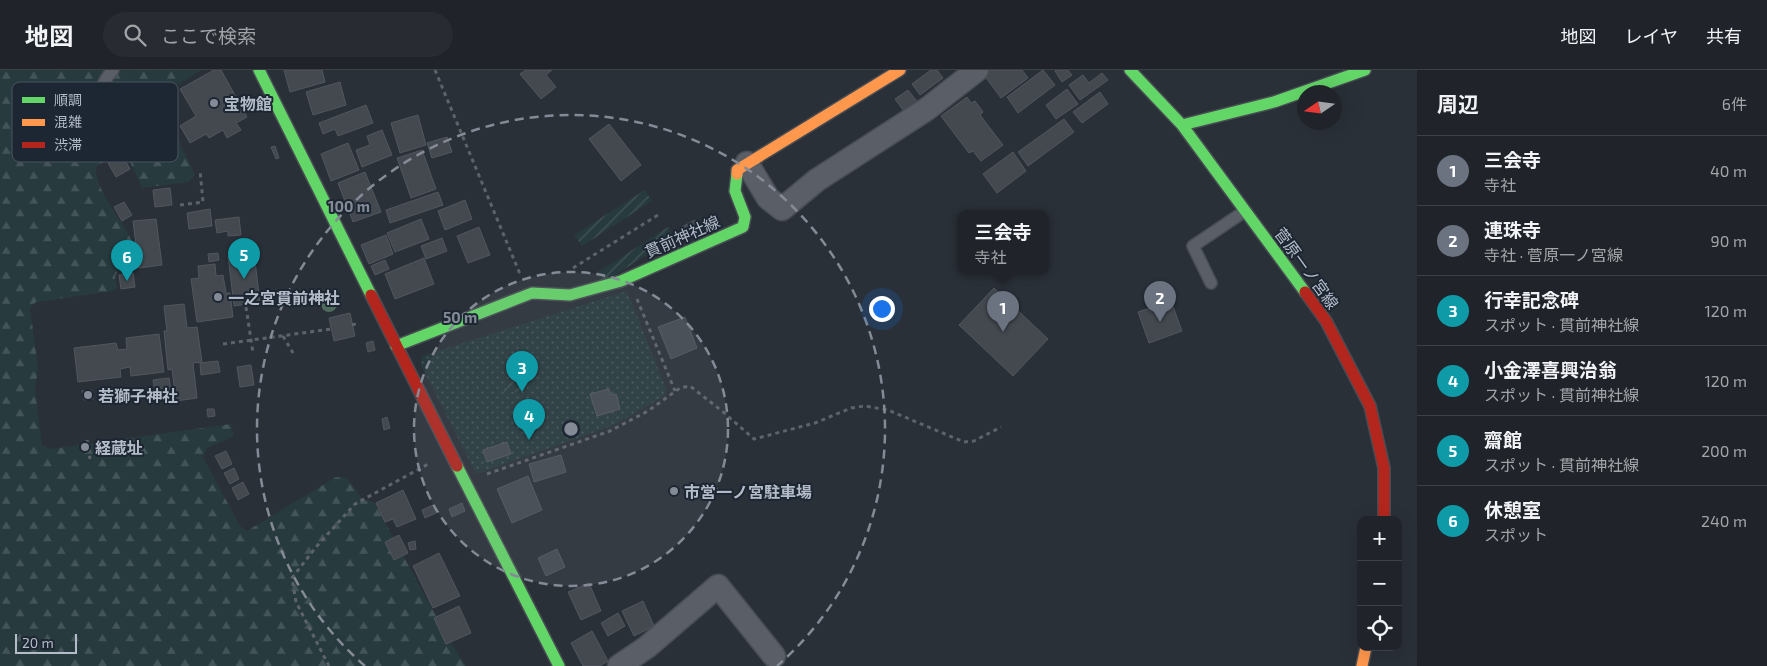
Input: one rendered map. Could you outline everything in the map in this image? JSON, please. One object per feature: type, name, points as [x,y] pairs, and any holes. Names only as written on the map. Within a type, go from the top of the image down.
[{"type":"main road","points":[[259,70],[396,346],[559,666]]},
{"type":"main road","name":"貫前神社線","points":[[396,346],[532,294],[570,295],[628,278],[743,228],[745,217],[735,191],[737,170],[900,70]]},
{"type":"main road","name":"菅原一ノ宮線","points":[[1130,70],[1182,125],[1326,321],[1370,406],[1384,468],[1384,516]]},
{"type":"main road","points":[[1182,125],[1274,102],[1365,70]]},
{"type":"main road","points":[[1362,666],[1365,651]]},
{"type":"street","points":[[747,163],[768,198],[782,209],[817,180],[927,109],[977,70]]},
{"type":"street","points":[[619,666],[647,646],[718,586],[774,656]]},
{"type":"lane","points":[[104,82],[105,78],[114,70]]},
{"type":"lane","points":[[1211,283],[1193,246],[1245,210]]},
{"type":"path","points":[[435,70],[521,277]]},
{"type":"path","points":[[180,205],[203,202],[200,170]]},
{"type":"path","points":[[585,260],[658,215]]},
{"type":"path","points":[[628,278],[675,391]]},
{"type":"path","points":[[246,307],[252,353]]},
{"type":"path","points":[[223,344],[331,329]]},
{"type":"path","points":[[283,336],[293,353]]},
{"type":"path","points":[[465,482],[610,431],[648,411],[675,391],[690,386],[695,388],[754,439],[815,423],[851,408],[865,406],[888,410],[964,442],[974,441],[1001,427]]},
{"type":"path","points":[[329,666],[296,602],[292,578],[316,546],[355,504],[431,462],[442,437]]},
{"type":"path","points":[[87,440],[90,459]]},
{"type":"green space","points":[[0,70],[201,70],[178,85],[178,82],[12,82],[12,162],[104,162],[96,166],[98,179],[103,193],[127,232],[136,258],[133,270],[118,271],[115,276],[117,288],[113,291],[36,302],[30,308],[38,368],[35,390],[42,445],[51,449],[231,424],[234,436],[207,448],[203,457],[240,526],[247,531],[336,477],[347,478],[363,500],[374,502],[450,642],[466,666],[0,666]]},
{"type":"green space","points":[[178,139],[195,175],[189,182],[142,188],[130,162],[178,162]]},
{"type":"green space","points":[[645,190],[652,201],[582,246],[574,235]]},
{"type":"green space","points":[[668,227],[674,237],[603,283],[597,273]]},
{"type":"green space","points":[[627,291],[667,391],[664,396],[614,425],[476,474],[421,365],[422,356]]},
{"type":"green space","points":[[530,372],[535,378],[532,385],[515,392],[504,392],[503,384],[513,376]]},
{"type":"building","name":"宝物館","points":[[214,70],[221,70],[247,117],[236,123],[241,130],[227,138],[223,130],[209,138],[206,134],[190,143],[180,126],[196,116],[180,89]]},
{"type":"building","points":[[284,70],[322,70],[325,82],[290,92]]},
{"type":"building","points":[[526,70],[552,70],[546,75],[556,87],[541,99],[520,74]]},
{"type":"building","points":[[931,70],[937,70],[943,78],[920,95],[912,84]]},
{"type":"building","points":[[991,70],[1022,70],[1028,78],[1001,98],[984,75]]},
{"type":"building","points":[[1043,70],[1055,85],[1018,113],[1007,97]]},
{"type":"building","points":[[1056,70],[1068,70],[1072,75],[1062,82]]},
{"type":"building","points":[[1102,73],[1108,80],[1080,100],[1069,85],[1083,75],[1089,83]]},
{"type":"building","points":[[340,82],[346,105],[313,115],[306,92]]},
{"type":"building","points":[[1067,89],[1078,104],[1056,119],[1046,105]]},
{"type":"building","points":[[908,90],[919,104],[906,114],[895,99]]},
{"type":"building","points":[[1100,92],[1108,104],[1082,123],[1073,112]]},
{"type":"building","points":[[967,97],[971,103],[975,101],[983,112],[980,115],[1003,145],[981,161],[973,151],[969,153],[941,116]]},
{"type":"building","points":[[366,105],[373,123],[338,136],[335,129],[323,134],[319,123]]},
{"type":"building","points":[[418,115],[426,145],[400,153],[391,123]]},
{"type":"building","points":[[1064,119],[1074,132],[1028,166],[1018,152]]},
{"type":"building","points":[[609,124],[641,165],[621,181],[589,139]]},
{"type":"building","points":[[382,130],[392,155],[362,167],[356,150],[370,145],[367,136]]},
{"type":"building","points":[[447,137],[452,152],[432,158],[427,143]]},
{"type":"building","points":[[348,143],[359,170],[331,181],[321,154]]},
{"type":"building","points":[[275,146],[279,158],[276,159],[271,147]]},
{"type":"building","points":[[422,150],[436,189],[411,198],[397,158]]},
{"type":"building","points":[[1013,152],[1026,171],[997,193],[983,174]]},
{"type":"building","points":[[126,162],[130,169],[116,177],[108,163]]},
{"type":"building","points":[[365,172],[381,212],[353,222],[338,183]]},
{"type":"building","points":[[170,188],[172,205],[155,207],[153,190]]},
{"type":"building","points":[[438,192],[443,205],[390,223],[386,210]]},
{"type":"building","points":[[465,200],[472,219],[445,230],[438,211]]},
{"type":"building","points":[[124,202],[132,215],[122,221],[114,207]]},
{"type":"building","points":[[210,209],[212,226],[189,229],[187,213]]},
{"type":"building","points":[[239,217],[241,235],[228,236],[228,231],[217,233],[215,220]]},
{"type":"building","points":[[156,219],[162,265],[139,268],[133,221]]},
{"type":"building","points":[[421,219],[429,239],[395,252],[387,233]]},
{"type":"building","points":[[695,220],[699,230],[684,237],[680,228]]},
{"type":"building","points":[[479,227],[490,255],[468,263],[457,236]]},
{"type":"building","points":[[386,235],[393,254],[369,264],[361,245]]},
{"type":"building","points":[[442,238],[447,251],[426,259],[421,246]]},
{"type":"building","points":[[250,245],[251,253],[254,253],[260,302],[234,306],[228,256],[236,255],[235,247]]},
{"type":"building","points":[[218,253],[219,260],[209,262],[208,254]]},
{"type":"building","points":[[424,258],[434,284],[395,299],[385,274]]},
{"type":"building","points":[[385,260],[389,269],[375,275],[371,266]]},
{"type":"building","points":[[215,264],[216,276],[223,275],[226,293],[230,293],[233,317],[197,322],[191,279],[199,278],[198,266]]},
{"type":"building","points":[[133,273],[135,287],[121,289],[119,275]]},
{"type":"building","points":[[994,288],[1048,339],[1013,376],[959,325]]},
{"type":"building","points":[[1171,301],[1182,331],[1149,343],[1138,312]]},
{"type":"building","points":[[184,304],[187,328],[197,327],[202,362],[193,363],[197,398],[176,401],[172,369],[168,370],[164,331],[167,331],[164,306]]},
{"type":"building","points":[[350,313],[355,336],[334,341],[329,318]]},
{"type":"building","points":[[685,317],[697,348],[671,359],[658,327]]},
{"type":"building","points":[[159,334],[164,372],[131,376],[130,367],[120,369],[121,377],[78,382],[74,348],[116,343],[118,350],[127,349],[126,338]]},
{"type":"building","points":[[373,341],[375,350],[368,352],[366,343]]},
{"type":"building","points":[[218,361],[220,372],[201,375],[200,363]]},
{"type":"building","points":[[251,365],[254,385],[240,387],[237,367]]},
{"type":"building","points":[[169,378],[171,390],[155,392],[153,380]]},
{"type":"building","points":[[609,389],[611,395],[616,394],[620,409],[597,416],[590,394]]},
{"type":"building","name":"若獅子神社","points":[[92,390],[93,399],[84,400],[82,391]]},
{"type":"building","points":[[207,409],[214,409],[215,416],[208,417]]},
{"type":"building","points":[[387,417],[390,428],[384,430],[382,419]]},
{"type":"building","points":[[507,442],[511,454],[487,462],[483,450]]},
{"type":"building","points":[[226,451],[232,464],[222,469],[215,456]]},
{"type":"building","points":[[561,455],[566,472],[534,482],[529,464]]},
{"type":"building","points":[[234,468],[239,479],[230,484],[224,473]]},
{"type":"building","points":[[528,476],[542,510],[512,523],[497,489]]},
{"type":"building","points":[[243,482],[249,494],[238,500],[232,488]]},
{"type":"building","points":[[403,490],[416,519],[397,527],[393,519],[385,522],[376,503]]},
{"type":"building","points":[[462,503],[465,511],[452,517],[449,509]]},
{"type":"building","points":[[433,505],[436,513],[425,518],[422,510]]},
{"type":"building","points":[[399,535],[408,553],[394,560],[385,542]]},
{"type":"building","points":[[415,541],[416,549],[410,550],[408,543]]},
{"type":"building","points":[[557,549],[565,567],[546,576],[538,558]]},
{"type":"building","points":[[439,553],[460,596],[433,608],[413,566]]},
{"type":"building","points":[[589,583],[601,611],[581,620],[568,592]]},
{"type":"building","points":[[643,601],[654,626],[634,636],[622,611]]},
{"type":"building","points":[[459,606],[471,633],[446,644],[434,618]]},
{"type":"building","points":[[618,613],[625,626],[608,636],[601,623]]},
{"type":"building","points":[[592,631],[608,661],[600,666],[583,666],[571,643]]},
{"type":"traffic: fast","points":[[259,70],[371,295]]},
{"type":"traffic: fast","points":[[1130,70],[1182,125],[1305,292]]},
{"type":"traffic: fast","points":[[1182,125],[1274,102],[1365,70]]},
{"type":"traffic: fast","points":[[396,346],[532,293],[570,295],[621,281],[743,227],[745,217],[735,191],[737,174]]},
{"type":"traffic: fast","points":[[457,466],[559,666]]},
{"type":"traffic: slow","points":[[737,174],[737,170],[900,70]]},
{"type":"traffic: slow","points":[[1362,666],[1365,651]]},
{"type":"traffic: jam","points":[[1305,292],[1326,321],[1370,406],[1384,468],[1384,516]]},
{"type":"traffic: jam","points":[[371,295],[457,466]]},
{"type":"place","name":"宝物館","points":[[214,103]]},
{"type":"place","name":"齋館","points":[[244,279]]},
{"type":"place","name":"休憩室","points":[[127,281]]},
{"type":"place","name":"一之宮貫前神社","points":[[218,297]]},
{"type":"place","name":"連珠寺","points":[[1160,322]]},
{"type":"place","name":"三会寺","points":[[1003,332]]},
{"type":"place","name":"行幸記念碑","points":[[522,392]]},
{"type":"place","name":"若獅子神社","points":[[88,395]]},
{"type":"place","name":"小金澤喜興治翁","points":[[529,440]]},
{"type":"place","name":"経蔵址","points":[[85,447]]},
{"type":"place","name":"市営一ノ宮駐車場","points":[[674,491]]}]
